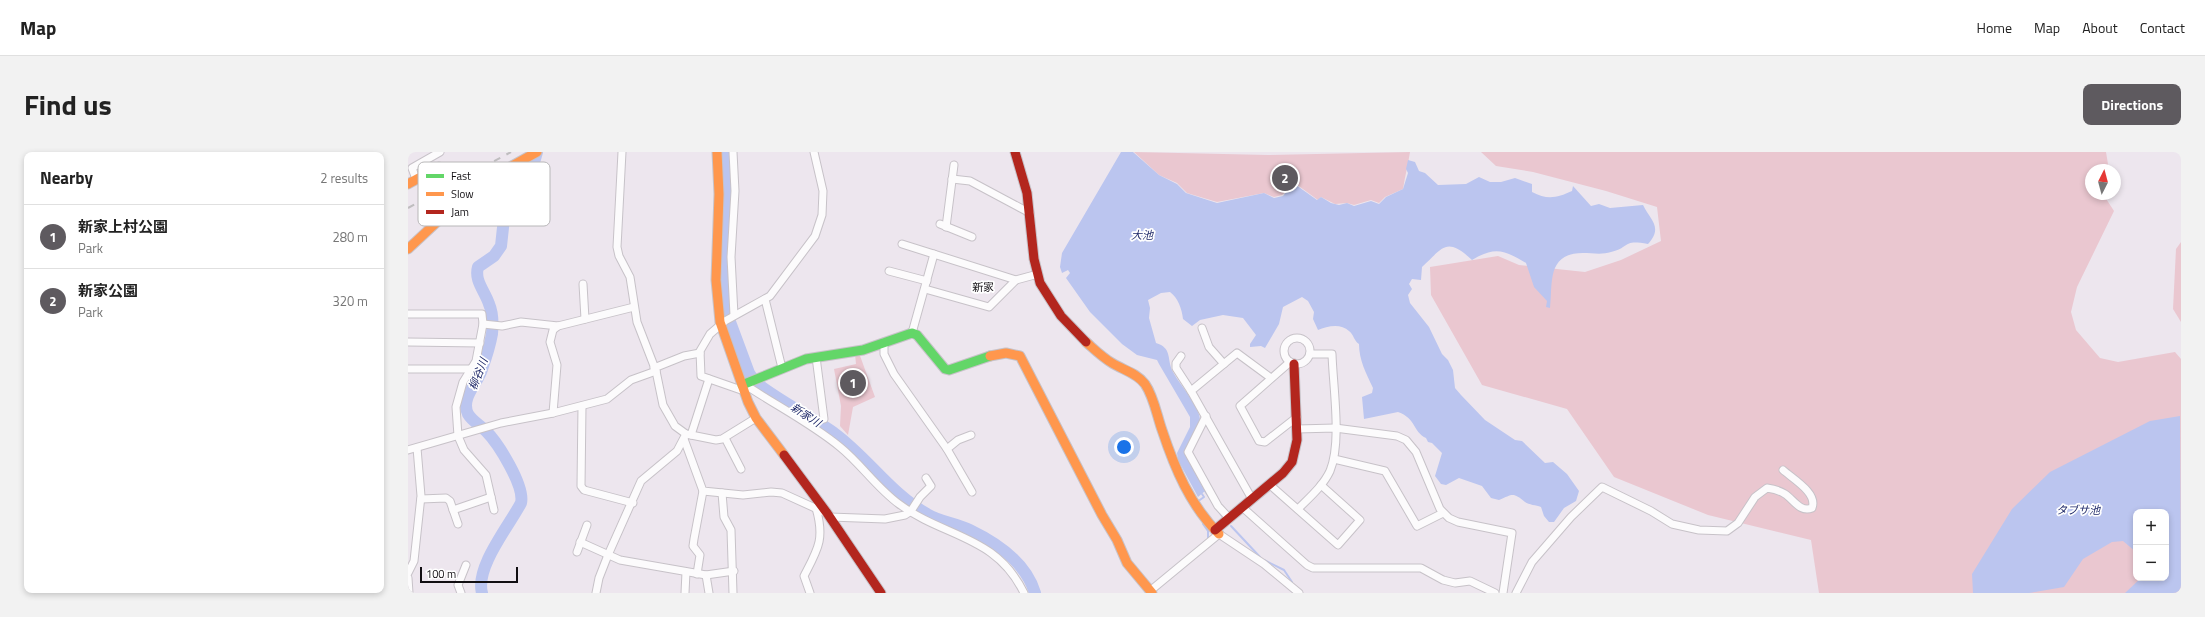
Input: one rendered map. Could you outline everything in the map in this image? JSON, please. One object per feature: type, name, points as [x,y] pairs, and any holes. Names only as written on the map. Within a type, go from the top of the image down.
[{"type":"street","points":[[422,162],[440,152]]},
{"type":"street","points":[[519,162],[537,152]]},
{"type":"street","points":[[622,152],[617,247],[619,256],[630,277],[637,322],[655,369],[659,392],[668,415],[675,426],[687,436],[708,440],[725,438],[756,418]]},
{"type":"street","points":[[717,152],[720,195],[717,240],[718,295],[723,322],[744,386],[756,418],[828,515],[881,593]]},
{"type":"street","points":[[733,152],[735,191],[731,257],[734,316]]},
{"type":"street","points":[[814,152],[823,191],[821,224],[815,236],[783,281],[765,299],[723,322],[710,334],[700,353],[701,376],[744,386],[841,448],[898,504],[938,527],[974,540],[992,553],[1008,567],[1024,593]]},
{"type":"street","points":[[1015,152],[1025,179],[1038,274],[1051,300],[1081,335],[1110,362],[1144,382],[1171,456],[1195,503],[1217,532],[1269,568],[1299,593]]},
{"type":"street","points":[[412,182],[412,168],[418,165]]},
{"type":"street","points":[[954,165],[943,225],[972,237]]},
{"type":"street","points":[[952,179],[970,181],[1030,213]]},
{"type":"street","points":[[408,249],[433,226]]},
{"type":"street","points":[[902,244],[1016,280]]},
{"type":"street","points":[[912,333],[934,254]]},
{"type":"street","points":[[889,271],[927,281]]},
{"type":"street","points":[[925,289],[990,307],[1016,280],[1038,274]]},
{"type":"street","points":[[583,284],[585,319]]},
{"type":"street","points":[[765,299],[782,368]]},
{"type":"street","points":[[485,324],[498,326],[521,322],[558,326],[634,307]]},
{"type":"street","points":[[408,314],[482,314],[485,324],[476,361],[463,382],[456,407],[458,436],[464,450],[486,475],[494,510]]},
{"type":"street","points":[[553,413],[557,365],[550,342],[553,330],[558,326]]},
{"type":"street","points":[[1202,328],[1209,347],[1224,364]]},
{"type":"street","points":[[744,386],[764,375],[806,359],[863,350],[912,333],[917,335],[945,369],[949,370],[1006,352],[1012,352],[1020,356],[1102,515],[1117,540],[1127,563],[1151,592],[1217,532],[1229,518],[1270,484],[1292,462],[1296,450],[1297,429],[1292,363],[1286,357],[1285,349],[1292,340],[1299,339],[1306,342],[1310,349],[1310,354],[1304,363],[1292,363],[1271,378],[1240,406],[1259,441],[1265,442],[1296,417]]},
{"type":"street","points":[[408,342],[480,342]]},
{"type":"street","points":[[884,342],[884,354],[894,374],[946,449],[972,492]]},
{"type":"street","points":[[408,450],[491,426],[553,413],[607,399],[631,380],[684,356],[700,353]]},
{"type":"street","points":[[1191,391],[1237,353],[1271,378]]},
{"type":"street","points":[[1298,509],[1321,484],[1329,472],[1334,459],[1336,444],[1332,354],[1310,354]]},
{"type":"street","points":[[1181,356],[1176,362],[1176,368],[1206,416],[1252,498]]},
{"type":"street","points":[[816,357],[824,419]]},
{"type":"street","points":[[408,369],[471,369]]},
{"type":"street","points":[[596,593],[599,578],[608,555],[620,527],[633,503],[641,482],[677,451],[687,436],[709,379]]},
{"type":"street","points":[[582,406],[581,486],[584,490],[633,503]]},
{"type":"street","points":[[1206,416],[1188,452],[1218,506],[1229,518]]},
{"type":"street","points":[[1297,429],[1335,428],[1397,436],[1412,444],[1443,513],[1458,522],[1512,533],[1503,593]]},
{"type":"street","points":[[687,436],[703,491],[693,546],[700,555],[697,574]]},
{"type":"street","points":[[946,449],[958,440],[971,436]]},
{"type":"street","points":[[725,438],[741,469]]},
{"type":"street","points":[[408,572],[414,561],[421,499],[417,448]]},
{"type":"street","points":[[1334,459],[1385,471],[1417,526],[1443,513]]},
{"type":"street","points":[[1516,593],[1532,562],[1571,517],[1602,487],[1651,511],[1672,524],[1699,530],[1727,531],[1738,523],[1755,497],[1767,488],[1776,489],[1785,494],[1799,507],[1809,509],[1812,508],[1813,505],[1810,494],[1783,470]]},
{"type":"street","points":[[703,491],[744,495],[771,492],[782,493],[828,515],[885,519],[911,511],[920,497],[931,486],[926,478]]},
{"type":"street","points":[[1270,484],[1338,545],[1360,520],[1321,484]]},
{"type":"street","points":[[722,493],[724,517],[731,530],[730,560],[734,572],[733,593]]},
{"type":"street","points":[[453,510],[491,497]]},
{"type":"street","points":[[421,499],[446,498],[450,501],[458,524]]},
{"type":"street","points":[[1242,507],[1307,565],[1313,568],[1421,568],[1443,580],[1455,582],[1470,581],[1494,593]]},
{"type":"street","points":[[810,593],[804,576],[819,543],[821,533],[816,508]]},
{"type":"street","points":[[576,552],[587,525]]},
{"type":"street","points":[[580,542],[620,560],[706,575],[734,572]]},
{"type":"street","points":[[461,593],[458,584],[466,565]]},
{"type":"street","points":[[685,593],[686,572]]},
{"type":"street","points":[[706,575],[709,593]]},
{"type":"street","points":[[408,578],[409,593]]},
{"type":"shaded area","points":[[1134,152],[1268,155],[1410,152],[1403,189],[1385,197],[1379,203],[1371,200],[1354,205],[1347,203],[1335,204],[1321,197],[1318,200],[1296,184],[1291,186],[1282,195],[1274,197],[1264,193],[1217,202],[1187,193],[1177,183],[1159,175]]},
{"type":"shaded area","points":[[1481,152],[2106,152],[2108,164],[2085,164],[2085,200],[2107,200],[2114,211],[2077,287],[2071,312],[2076,330],[2100,358],[2118,362],[2175,352],[2181,359],[2181,593],[1819,593],[1811,540],[1708,515],[1614,477],[1567,409],[1482,385],[1431,295],[1430,267],[1498,256],[1519,265],[1585,272],[1621,260],[1661,241],[1657,207],[1606,191],[1533,172],[1496,166]]},
{"type":"shaded area","points":[[2181,242],[2181,322],[2173,309],[2176,249]]},
{"type":"shaded area","points":[[859,353],[875,397],[853,407],[848,435],[840,426],[841,406],[834,369],[856,364],[855,354]]},
{"type":"water","name":"大池","points":[[1121,152],[1133,152],[1159,175],[1177,184],[1186,193],[1217,203],[1264,193],[1274,198],[1283,196],[1291,186],[1296,185],[1317,200],[1321,197],[1331,203],[1339,205],[1347,203],[1354,206],[1371,201],[1379,204],[1386,197],[1403,189],[1408,173],[1406,169],[1408,160],[1415,162],[1419,171],[1425,173],[1438,185],[1466,184],[1479,177],[1490,182],[1501,182],[1515,178],[1532,184],[1532,192],[1537,195],[1557,197],[1572,191],[1573,186],[1591,206],[1599,204],[1610,208],[1643,205],[1655,228],[1655,233],[1648,244],[1634,242],[1608,253],[1571,254],[1563,258],[1557,264],[1554,272],[1550,308],[1546,307],[1547,301],[1534,287],[1526,263],[1512,255],[1499,251],[1487,253],[1472,260],[1456,248],[1445,247],[1422,267],[1421,280],[1412,279],[1409,284],[1412,289],[1408,295],[1410,303],[1429,327],[1442,354],[1448,360],[1453,370],[1455,388],[1485,420],[1515,440],[1522,441],[1545,463],[1553,462],[1567,474],[1579,491],[1576,501],[1564,508],[1554,522],[1549,522],[1544,516],[1541,507],[1527,503],[1515,495],[1510,495],[1499,500],[1491,498],[1482,486],[1459,478],[1446,485],[1441,484],[1435,476],[1442,453],[1418,432],[1412,421],[1398,412],[1364,419],[1362,397],[1372,393],[1373,388],[1365,372],[1359,350],[1359,344],[1346,328],[1330,326],[1318,330],[1313,319],[1314,312],[1308,301],[1302,297],[1283,307],[1279,324],[1265,348],[1261,346],[1250,347],[1250,344],[1256,335],[1243,318],[1223,315],[1200,320],[1192,326],[1183,319],[1182,311],[1173,294],[1170,292],[1161,293],[1148,300],[1150,308],[1149,318],[1156,343],[1161,345],[1167,351],[1172,370],[1193,402],[1199,415],[1200,424],[1186,455],[1205,491],[1198,497],[1178,460],[1177,453],[1190,427],[1190,417],[1157,360],[1137,355],[1122,344],[1090,312],[1066,278],[1070,273],[1068,270],[1062,273],[1060,267],[1062,253]]},
{"type":"water","name":"タブサ池","points":[[2180,416],[2181,593],[2125,593],[2138,581],[2169,581],[2169,509],[2133,509],[2133,549],[2123,541],[2112,542],[2083,559],[2064,587],[2029,593],[1973,593],[1972,574],[2012,509],[2050,472],[2150,421]]},
{"type":"waterway","name":"柳谷川","points":[[533,162],[537,152]]},
{"type":"waterway","name":"新家川","points":[[726,152],[730,193],[725,248],[726,311],[749,373],[755,382],[834,433],[857,453],[890,486],[914,506],[932,517],[970,530],[1000,547],[1018,563],[1025,572],[1035,593]]},
{"type":"waterway","name":"柳谷川","points":[[482,593],[481,583],[483,571],[488,559],[521,503],[519,486],[510,465],[491,437],[468,414],[466,408],[468,396],[480,374],[488,352],[492,334],[493,322],[491,311],[477,277],[478,267],[494,256],[501,246],[503,226]]},
{"type":"waterway","points":[[1205,491],[1222,516]]},
{"type":"waterway","points":[[1197,502],[1204,497],[1202,494]]},
{"type":"waterway","points":[[1203,524],[1208,531],[1208,540]]},
{"type":"waterway","points":[[1231,526],[1260,557]]},
{"type":"waterway","points":[[1264,560],[1284,570],[1292,582]]},
{"type":"railway","points":[[493,162],[511,152]]},
{"type":"railway","points":[[408,208],[418,203]]},
{"type":"traffic: fast","points":[[742,385],[806,359],[863,350],[912,333],[917,335],[945,369],[949,370],[990,356]]},
{"type":"traffic: slow","points":[[519,162],[537,152]]},
{"type":"traffic: slow","points":[[717,152],[719,194],[716,280],[720,322],[748,402],[756,418],[784,455]]},
{"type":"traffic: slow","points":[[408,184],[418,179]]},
{"type":"traffic: slow","points":[[408,249],[433,226]]},
{"type":"traffic: slow","points":[[1086,342],[1108,361],[1134,374],[1145,384],[1153,401],[1172,459],[1184,486],[1200,511],[1219,534]]},
{"type":"traffic: slow","points":[[990,356],[1006,353],[1020,356],[1102,515],[1117,540],[1127,563],[1152,593]]},
{"type":"traffic: jam","points":[[1015,152],[1027,193],[1034,259],[1040,283],[1061,316],[1086,342]]},
{"type":"traffic: jam","points":[[1215,530],[1283,473],[1292,462],[1297,440],[1294,364]]},
{"type":"traffic: jam","points":[[784,455],[827,513],[881,593]]},
{"type":"place","name":"新家公園","points":[[1285,178]]},
{"type":"place","name":"新家上村公園","points":[[853,383]]},
{"type":"district","name":"新家","points":[[983,287]]}]
